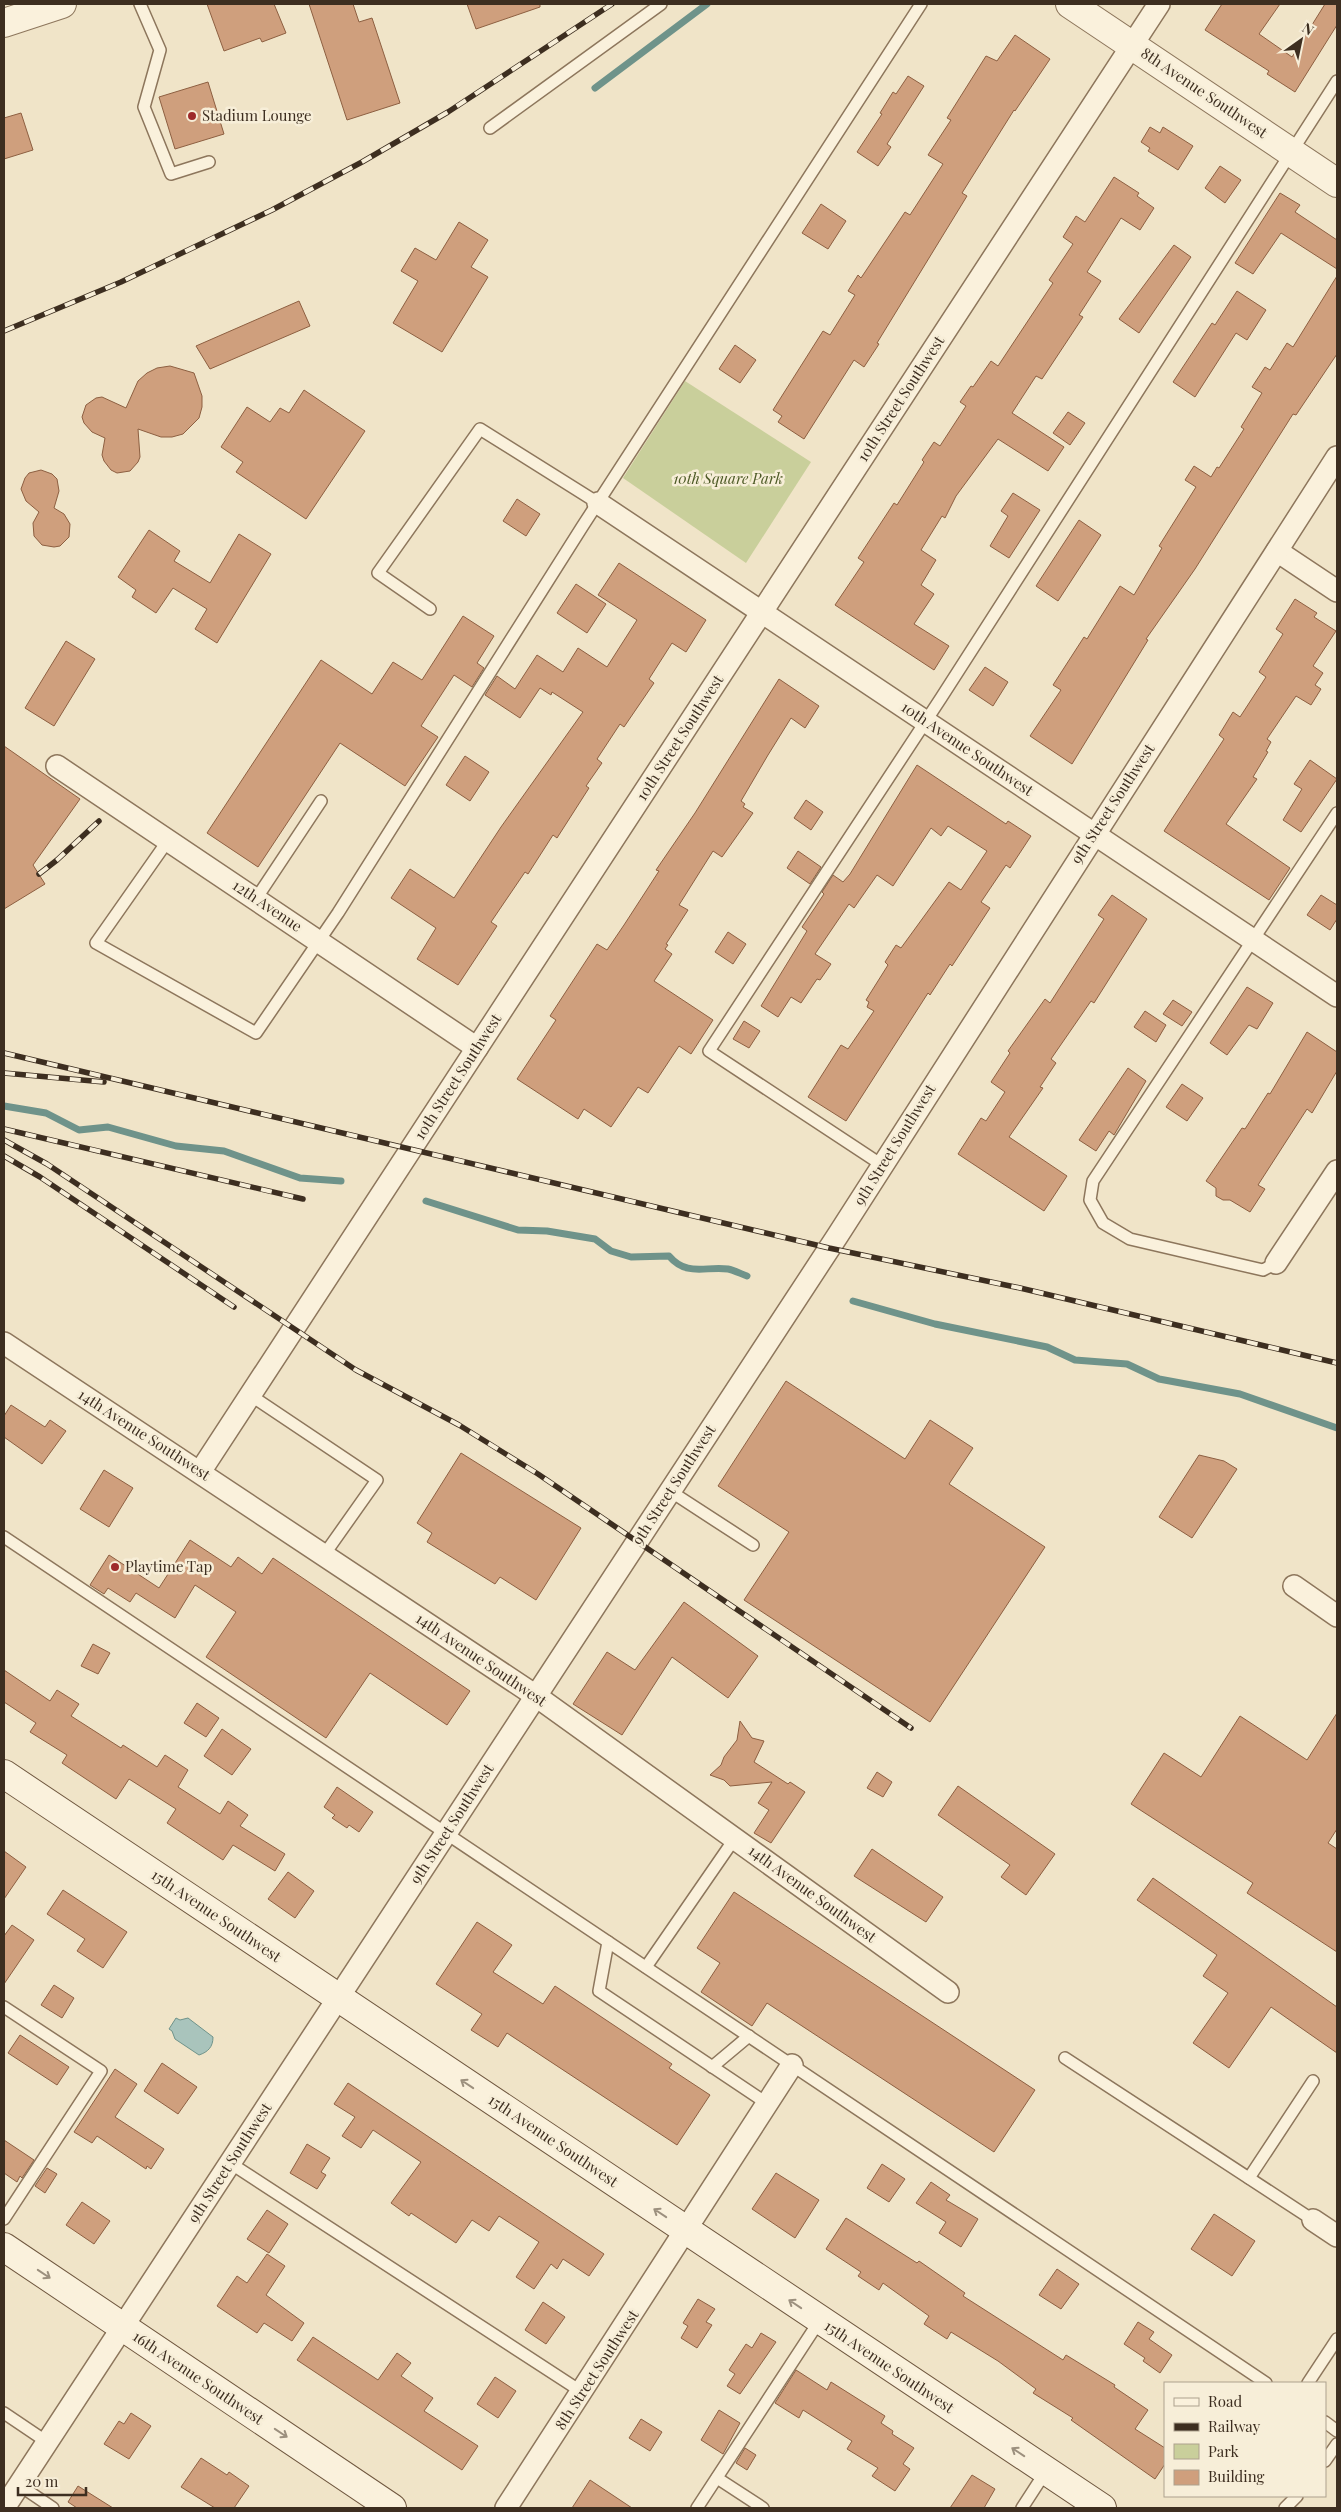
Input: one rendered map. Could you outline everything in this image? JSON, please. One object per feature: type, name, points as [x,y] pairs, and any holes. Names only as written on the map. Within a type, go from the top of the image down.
[{"type":"main road","points":[[4,23],[62,4]]},
{"type":"main road","name":"8th Avenue Southwest","points":[[1070,4],[1337,183]]},
{"type":"main road","name":"15th Avenue Southwest","points":[[4,1774],[1102,2508]]},
{"type":"main road","name":"16th Avenue Southwest","points":[[4,2247],[392,2508]]},
{"type":"street","name":"10th Street Southwest","points":[[200,1472],[1159,4]]},
{"type":"street","name":"9th Street Southwest","points":[[4,2508],[882,1165],[1337,457]]},
{"type":"street","name":"10th Avenue Southwest","points":[[598,503],[1337,996]]},
{"type":"street","points":[[1277,550],[1337,590]]},
{"type":"street","name":"12th Avenue","points":[[57,766],[169,839],[477,1048]]},
{"type":"street","points":[[1276,1263],[1337,1171]]},
{"type":"street","name":"14th Avenue Southwest","points":[[4,1343],[536,1696],[948,1992]]},
{"type":"street","points":[[1294,1586],[1337,1616]]},
{"type":"street","name":"8th Street Southwest","points":[[506,2508],[687,2231],[792,2065]]},
{"type":"street","points":[[1314,2220],[1337,2236]]},
{"type":"lane","points":[[140,4],[160,50],[144,107],[171,174],[209,162]]},
{"type":"lane","points":[[490,128],[661,4]]},
{"type":"lane","points":[[169,839],[96,944],[256,1033],[319,941],[598,503],[921,4]]},
{"type":"lane","points":[[882,1165],[709,1051],[925,721],[1337,81]]},
{"type":"lane","points":[[430,609],[378,573],[480,429],[598,503]]},
{"type":"lane","points":[[256,899],[321,801]]},
{"type":"lane","points":[[1276,1263],[1263,1270],[1130,1239],[1103,1223],[1090,1200],[1093,1181],[1254,941],[1337,813]]},
{"type":"lane","points":[[250,1395],[376,1480],[324,1555]]},
{"type":"lane","points":[[670,1491],[753,1545]]},
{"type":"lane","points":[[4,1537],[1265,2382]]},
{"type":"lane","points":[[646,1968],[735,1838]]},
{"type":"lane","points":[[608,1942],[598,1991],[768,2104]]},
{"type":"lane","points":[[4,2006],[101,2071],[4,2219]]},
{"type":"lane","points":[[712,2066],[749,2036]]},
{"type":"lane","points":[[1065,2058],[1314,2220]]},
{"type":"lane","points":[[1249,2178],[1313,2081]]},
{"type":"lane","points":[[230,2163],[582,2392]]},
{"type":"lane","points":[[696,2508],[718,2478],[820,2320]]},
{"type":"lane","points":[[1309,2382],[1337,2339]]},
{"type":"lane","points":[[4,2413],[47,2442]]},
{"type":"lane","points":[[1326,2423],[1337,2431]]},
{"type":"lane","points":[[1326,2459],[1337,2444]]},
{"type":"lane","points":[[1022,2508],[1046,2471]]},
{"type":"lane","points":[[718,2478],[763,2508]]},
{"type":"lane","points":[[19,2485],[53,2508]]},
{"type":"lane","points":[[1285,2508],[1296,2497]]},
{"type":"green space","name":"10th Square Park","points":[[685,381],[811,462],[746,563],[623,478]]},
{"type":"water","points":[[176,2018],[180,2020],[188,2018],[213,2037],[209,2049],[199,2055],[175,2039],[172,2031],[169,2029]]},
{"type":"building","points":[[207,4],[274,4],[286,33],[262,42],[260,38],[224,51]]},
{"type":"building","points":[[309,4],[353,4],[359,22],[372,18],[400,103],[347,120]]},
{"type":"building","points":[[467,4],[540,4],[540,7],[476,29]]},
{"type":"building","points":[[1222,4],[1280,4],[1259,34],[1292,57],[1325,4],[1337,4],[1337,25],[1295,92],[1267,74],[1269,71],[1205,30]]},
{"type":"building","points":[[1015,35],[1050,59],[1014,110],[962,193],[967,196],[877,343],[879,344],[864,367],[854,360],[804,439],[778,422],[782,416],[773,410],[823,331],[830,335],[855,295],[848,291],[858,275],[861,278],[905,212],[910,215],[943,164],[928,155],[951,120],[947,118],[986,56],[997,61]]},
{"type":"building","points":[[908,76],[924,86],[887,144],[891,147],[878,166],[857,152],[882,114],[880,113],[893,92],[896,94]]},
{"type":"building","name":"Stadium Lounge","points":[[208,82],[224,134],[175,149],[159,97]]},
{"type":"building","points":[[21,113],[33,150],[4,159],[4,118]]},
{"type":"building","points":[[1150,127],[1160,133],[1163,127],[1193,146],[1178,170],[1148,151],[1150,148],[1141,142]]},
{"type":"building","points":[[1220,166],[1241,180],[1225,203],[1205,188]]},
{"type":"building","points":[[1114,177],[1139,193],[1137,196],[1154,208],[1140,230],[1121,218],[1087,272],[1101,281],[1079,315],[1083,317],[1042,379],[1036,376],[1012,413],[1064,447],[1048,471],[998,439],[956,496],[945,518],[942,516],[921,550],[936,560],[921,585],[934,594],[914,624],[949,646],[934,670],[835,605],[864,562],[858,558],[894,503],[897,505],[924,462],[922,460],[934,442],[940,446],[966,406],[960,402],[991,361],[998,366],[1053,283],[1049,280],[1073,244],[1063,237],[1076,216],[1085,222]]},
{"type":"building","points":[[1280,193],[1300,205],[1295,212],[1337,240],[1337,269],[1281,233],[1253,274],[1235,263]]},
{"type":"building","points":[[821,204],[846,221],[828,249],[802,233]]},
{"type":"building","points":[[459,222],[488,240],[471,267],[488,277],[442,352],[393,323],[418,281],[401,271],[415,248],[436,260]]},
{"type":"building","points":[[1174,245],[1191,257],[1139,333],[1119,319]]},
{"type":"building","points":[[1337,276],[1337,354],[1296,415],[1293,414],[1195,569],[1146,639],[1148,640],[1072,764],[1030,736],[1061,690],[1053,685],[1084,637],[1087,639],[1120,586],[1134,595],[1162,548],[1159,546],[1196,487],[1185,480],[1194,466],[1211,477],[1217,467],[1219,468],[1244,429],[1241,427],[1262,393],[1252,387],[1265,367],[1270,370],[1287,343],[1293,347]]},
{"type":"building","points":[[1237,291],[1266,310],[1247,340],[1236,333],[1195,397],[1173,382],[1212,323],[1215,325]]},
{"type":"building","points":[[299,301],[310,326],[210,369],[196,346]]},
{"type":"building","points":[[735,345],[756,360],[740,383],[719,369]]},
{"type":"building","points":[[170,366],[194,373],[202,396],[199,418],[183,434],[172,437],[161,437],[138,429],[140,457],[138,462],[130,471],[117,473],[111,470],[102,455],[105,438],[92,432],[84,423],[82,417],[86,405],[96,398],[102,397],[126,408],[138,381],[147,373],[157,368]]},
{"type":"building","points":[[304,390],[365,431],[306,519],[236,472],[243,462],[221,447],[247,407],[270,422],[280,408],[289,413]]},
{"type":"building","points":[[1068,412],[1085,423],[1070,445],[1053,433]]},
{"type":"building","points":[[41,470],[52,474],[57,479],[59,491],[54,508],[64,514],[70,524],[69,537],[60,546],[42,545],[34,536],[33,523],[39,512],[26,501],[21,489],[29,473]]},
{"type":"building","points":[[1013,493],[1040,510],[1009,558],[990,546],[1008,516],[1001,511]]},
{"type":"building","points":[[517,499],[540,514],[526,536],[503,521]]},
{"type":"building","points":[[1079,520],[1101,535],[1058,601],[1036,586]]},
{"type":"building","points":[[149,530],[180,551],[174,561],[210,583],[239,534],[271,554],[217,643],[195,629],[207,609],[173,588],[156,613],[132,597],[136,590],[118,577]]},
{"type":"building","points":[[619,563],[706,620],[686,652],[672,643],[649,679],[654,683],[624,727],[620,724],[597,759],[602,763],[586,786],[589,788],[557,838],[553,835],[528,874],[525,872],[491,922],[497,926],[458,985],[417,959],[436,928],[391,898],[410,869],[454,898],[501,827],[583,712],[552,692],[551,695],[540,688],[520,718],[485,695],[497,676],[515,689],[537,655],[563,672],[578,648],[607,667],[637,620],[598,595]]},
{"type":"building","points":[[576,584],[606,604],[587,633],[557,613]]},
{"type":"building","points":[[1295,599],[1317,613],[1314,617],[1336,631],[1313,666],[1323,673],[1315,685],[1321,689],[1311,705],[1296,696],[1267,739],[1271,742],[1266,751],[1268,752],[1253,777],[1257,779],[1226,824],[1290,868],[1269,900],[1164,831],[1224,739],[1219,735],[1233,712],[1240,717],[1266,677],[1259,672],[1283,634],[1276,629]]},
{"type":"building","points":[[463,616],[494,636],[477,663],[484,668],[472,687],[454,675],[421,726],[438,737],[405,786],[340,743],[258,867],[207,833],[321,660],[372,694],[393,662],[422,680]]},
{"type":"building","points":[[66,641],[95,659],[54,726],[25,708]]},
{"type":"building","points":[[985,667],[1008,682],[993,706],[969,690]]},
{"type":"building","points":[[779,679],[819,706],[805,728],[791,718],[768,755],[741,801],[745,804],[743,807],[753,813],[722,857],[713,851],[679,905],[688,910],[666,944],[668,945],[665,949],[672,954],[654,981],[713,1020],[691,1054],[679,1046],[648,1093],[638,1087],[611,1127],[584,1109],[578,1119],[517,1079],[556,1020],[550,1016],[597,944],[607,950],[659,871],[656,870],[695,813]]},
{"type":"building","points":[[4,746],[80,799],[33,865],[45,884],[4,909]]},
{"type":"building","points":[[465,756],[489,772],[470,801],[446,785]]},
{"type":"building","points":[[1310,760],[1337,779],[1301,832],[1283,820],[1302,789],[1294,784]]},
{"type":"building","points":[[917,765],[1006,824],[1008,821],[1031,836],[1010,868],[1006,865],[981,902],[990,908],[952,966],[950,964],[930,995],[928,993],[846,1121],[808,1097],[841,1045],[848,1049],[874,1011],[867,1007],[869,1002],[866,1000],[888,965],[885,962],[896,945],[901,948],[949,882],[961,890],[987,851],[948,826],[941,836],[931,828],[893,886],[877,875],[854,908],[849,904],[815,954],[831,964],[820,980],[817,979],[801,1003],[791,997],[778,1017],[761,1006],[807,931],[802,927],[824,894],[822,892],[833,875],[843,882],[850,874]]},
{"type":"building","points":[[806,800],[823,812],[811,830],[794,818]]},
{"type":"building","points":[[798,851],[821,867],[810,884],[787,868]]},
{"type":"building","points":[[1112,895],[1147,919],[1094,1003],[1091,1001],[1051,1059],[1056,1063],[1040,1087],[1043,1088],[1009,1137],[1067,1176],[1044,1211],[958,1154],[981,1118],[986,1121],[1005,1092],[991,1082],[1010,1053],[1008,1051],[1045,999],[1050,1003],[1104,919],[1098,915]]},
{"type":"building","points":[[1321,895],[1337,905],[1337,919],[1330,930],[1307,915]]},
{"type":"building","points":[[728,932],[746,944],[733,964],[715,952]]},
{"type":"building","points":[[1247,987],[1273,1003],[1257,1029],[1249,1025],[1227,1055],[1210,1043]]},
{"type":"building","points":[[1173,1000],[1192,1012],[1182,1026],[1163,1014]]},
{"type":"building","points":[[1145,1011],[1166,1025],[1156,1042],[1134,1027]]},
{"type":"building","points":[[744,1021],[760,1031],[749,1048],[733,1039]]},
{"type":"building","points":[[1307,1032],[1337,1052],[1337,1071],[1312,1113],[1307,1109],[1258,1185],[1265,1189],[1250,1212],[1230,1200],[1223,1200],[1216,1196],[1216,1188],[1206,1181],[1242,1128],[1245,1129],[1268,1093],[1270,1094]]},
{"type":"building","points":[[1128,1068],[1146,1081],[1114,1135],[1109,1131],[1096,1151],[1079,1140]]},
{"type":"building","points":[[1182,1084],[1203,1098],[1187,1121],[1166,1107]]},
{"type":"building","points":[[786,1381],[905,1459],[930,1420],[973,1448],[949,1484],[1045,1547],[930,1722],[744,1600],[789,1532],[718,1486]]},
{"type":"building","points":[[11,1405],[45,1427],[50,1420],[66,1431],[42,1464],[4,1437],[4,1416]]},
{"type":"building","points":[[461,1453],[581,1528],[536,1600],[500,1577],[495,1584],[427,1542],[432,1533],[417,1523]]},
{"type":"building","points":[[1199,1455],[1224,1461],[1237,1469],[1192,1538],[1159,1517]]},
{"type":"building","points":[[104,1470],[133,1488],[109,1527],[80,1509]]},
{"type":"building","points":[[190,1540],[231,1567],[238,1557],[262,1574],[273,1558],[470,1691],[447,1725],[370,1673],[326,1738],[206,1657],[236,1612],[195,1585],[175,1618],[136,1593],[130,1602],[108,1588],[104,1594],[90,1585],[109,1555],[159,1588]]},
{"type":"building","points":[[684,1602],[758,1656],[728,1698],[672,1657],[622,1735],[573,1704],[607,1652],[635,1670]]},
{"type":"building","points":[[93,1644],[110,1653],[98,1674],[81,1666]]},
{"type":"building","points":[[4,1670],[50,1701],[57,1690],[79,1704],[71,1716],[121,1748],[123,1745],[157,1767],[165,1755],[188,1770],[178,1787],[220,1814],[228,1801],[248,1815],[240,1826],[285,1854],[275,1871],[233,1845],[223,1860],[167,1823],[176,1809],[129,1779],[116,1799],[62,1763],[67,1755],[30,1732],[36,1723],[4,1702]]},
{"type":"building","points":[[197,1703],[219,1718],[206,1737],[184,1723]]},
{"type":"building","points":[[1337,1713],[1337,1829],[1328,1843],[1337,1849],[1337,1952],[1247,1893],[1253,1883],[1131,1804],[1164,1753],[1201,1777],[1240,1716],[1307,1760]]},
{"type":"building","points":[[740,1721],[752,1738],[764,1741],[754,1762],[788,1784],[790,1782],[805,1792],[771,1843],[754,1833],[769,1810],[758,1803],[772,1782],[730,1786],[724,1780],[710,1775],[721,1765],[724,1757],[737,1740]]},
{"type":"building","points":[[222,1729],[251,1749],[232,1775],[204,1756]]},
{"type":"building","points":[[877,1772],[892,1782],[883,1797],[867,1788]]},
{"type":"building","points":[[958,1786],[1055,1854],[1026,1895],[1001,1877],[1010,1865],[938,1815]]},
{"type":"building","points":[[337,1787],[373,1812],[359,1832],[349,1825],[347,1828],[332,1818],[335,1815],[324,1807]]},
{"type":"building","points":[[872,1849],[943,1897],[926,1922],[854,1876]]},
{"type":"building","points":[[4,1851],[26,1867],[4,1899]]},
{"type":"building","points":[[288,1872],[314,1891],[295,1918],[268,1899]]},
{"type":"building","points":[[1153,1878],[1337,2007],[1337,2053],[1271,2007],[1229,2068],[1193,2043],[1228,1993],[1203,1976],[1217,1955],[1137,1900]]},
{"type":"building","points":[[63,1890],[127,1932],[103,1968],[77,1951],[85,1939],[47,1914]]},
{"type":"building","points":[[734,1892],[1035,2090],[994,2152],[767,2003],[752,2026],[701,1992],[720,1963],[697,1948]]},
{"type":"building","points":[[477,1922],[512,1945],[493,1972],[543,2004],[555,1986],[672,2064],[669,2068],[710,2095],[677,2145],[507,2033],[498,2047],[471,2030],[482,2014],[436,1984]]},
{"type":"building","points":[[12,1925],[34,1940],[4,1984],[4,1936]]},
{"type":"building","points":[[54,1985],[74,1998],[62,2018],[41,2005]]},
{"type":"building","points":[[20,2035],[69,2067],[57,2085],[8,2053]]},
{"type":"building","points":[[162,2063],[197,2087],[178,2114],[144,2091]]},
{"type":"building","points":[[115,2069],[137,2084],[115,2117],[164,2149],[151,2169],[147,2166],[146,2169],[97,2136],[92,2143],[74,2132]]},
{"type":"building","points":[[348,2083],[604,2254],[589,2276],[563,2259],[557,2269],[551,2264],[534,2289],[516,2277],[539,2242],[499,2216],[489,2231],[472,2220],[456,2243],[411,2213],[409,2216],[391,2203],[421,2162],[373,2130],[361,2148],[342,2136],[355,2117],[334,2104]]},
{"type":"building","points":[[4,2140],[34,2160],[22,2178],[20,2176],[17,2182],[4,2173]]},
{"type":"building","points":[[307,2144],[330,2158],[321,2172],[326,2175],[317,2189],[290,2173]]},
{"type":"building","points":[[882,2164],[905,2179],[889,2202],[867,2188]]},
{"type":"building","points":[[47,2168],[57,2174],[45,2193],[35,2186]]},
{"type":"building","points":[[776,2173],[819,2200],[795,2238],[752,2209]]},
{"type":"building","points":[[931,2182],[950,2195],[946,2200],[978,2219],[961,2247],[939,2233],[946,2222],[916,2203]]},
{"type":"building","points":[[82,2202],[110,2221],[94,2244],[66,2225]]},
{"type":"building","points":[[267,2210],[288,2224],[269,2253],[247,2239]]},
{"type":"building","points":[[1214,2214],[1255,2241],[1232,2276],[1191,2249]]},
{"type":"building","points":[[846,2218],[917,2263],[919,2261],[965,2293],[963,2296],[1063,2360],[1066,2355],[1115,2385],[1114,2387],[1148,2410],[1135,2429],[1164,2447],[1164,2466],[1155,2479],[1071,2420],[1073,2418],[1033,2393],[1036,2389],[998,2361],[951,2332],[947,2339],[924,2324],[929,2316],[883,2283],[879,2290],[858,2276],[861,2272],[826,2249]]},
{"type":"building","points":[[267,2254],[285,2266],[266,2295],[304,2323],[292,2341],[264,2323],[257,2333],[217,2306],[237,2276],[247,2283]]},
{"type":"building","points":[[1057,2269],[1079,2284],[1061,2309],[1039,2295]]},
{"type":"building","points":[[698,2299],[715,2309],[706,2322],[712,2325],[697,2348],[681,2338],[688,2326],[683,2323]]},
{"type":"building","points":[[543,2302],[565,2317],[546,2344],[525,2330]]},
{"type":"building","points":[[1138,2322],[1154,2332],[1149,2339],[1172,2355],[1160,2373],[1143,2361],[1145,2358],[1124,2344]]},
{"type":"building","points":[[761,2333],[776,2342],[740,2394],[727,2386],[735,2374],[729,2370],[746,2344],[752,2348]]},
{"type":"building","points":[[313,2337],[378,2380],[397,2353],[411,2363],[401,2376],[433,2398],[424,2411],[478,2446],[462,2470],[297,2360]]},
{"type":"building","points":[[796,2370],[827,2390],[831,2382],[885,2416],[881,2423],[893,2431],[892,2434],[914,2448],[903,2464],[910,2469],[895,2491],[872,2476],[878,2468],[847,2449],[852,2441],[803,2410],[799,2418],[775,2403]]},
{"type":"building","points":[[495,2377],[516,2391],[498,2418],[477,2404]]},
{"type":"building","points":[[719,2410],[740,2423],[723,2454],[701,2440]]},
{"type":"building","points":[[131,2413],[151,2426],[129,2459],[104,2444],[119,2421],[124,2424]]},
{"type":"building","points":[[641,2419],[662,2432],[650,2451],[629,2438]]},
{"type":"building","points":[[745,2448],[756,2455],[747,2470],[736,2463]]},
{"type":"building","points":[[201,2458],[227,2475],[229,2472],[249,2486],[234,2508],[215,2508],[181,2487]]},
{"type":"building","points":[[972,2475],[995,2489],[984,2508],[950,2508]]},
{"type":"building","points":[[590,2480],[632,2508],[572,2508]]},
{"type":"building","points":[[78,2486],[113,2508],[77,2508],[68,2502]]},
{"type":"waterway","points":[[595,88],[707,4]]},
{"type":"waterway","points":[[4,1106],[46,1113],[79,1130],[108,1127],[176,1146],[224,1151],[300,1178],[341,1181]]},
{"type":"waterway","points":[[426,1201],[518,1230],[547,1231],[595,1239],[611,1251],[631,1257],[669,1256],[690,1269],[720,1268],[733,1270],[747,1276]]},
{"type":"waterway","points":[[853,1301],[935,1324],[1047,1347],[1075,1360],[1127,1364],[1159,1379],[1240,1394],[1337,1428]]},
{"type":"railway","points":[[4,331],[121,282],[272,210],[362,162],[448,112],[612,4]]},
{"type":"railway","points":[[39,874],[99,821]]},
{"type":"railway","points":[[4,1053],[829,1248],[1020,1288],[1337,1363]]},
{"type":"railway","points":[[4,1073],[104,1082]]},
{"type":"railway","points":[[4,1129],[303,1199]]},
{"type":"railway","points":[[4,1140],[47,1164],[356,1370],[459,1425],[538,1474],[911,1728]]},
{"type":"railway","points":[[4,1156],[40,1177],[234,1307]]},
{"type":"place","name":"Stadium Lounge","points":[[192,116]]},
{"type":"place","name":"Playtime Tap","points":[[115,1567]]}]
